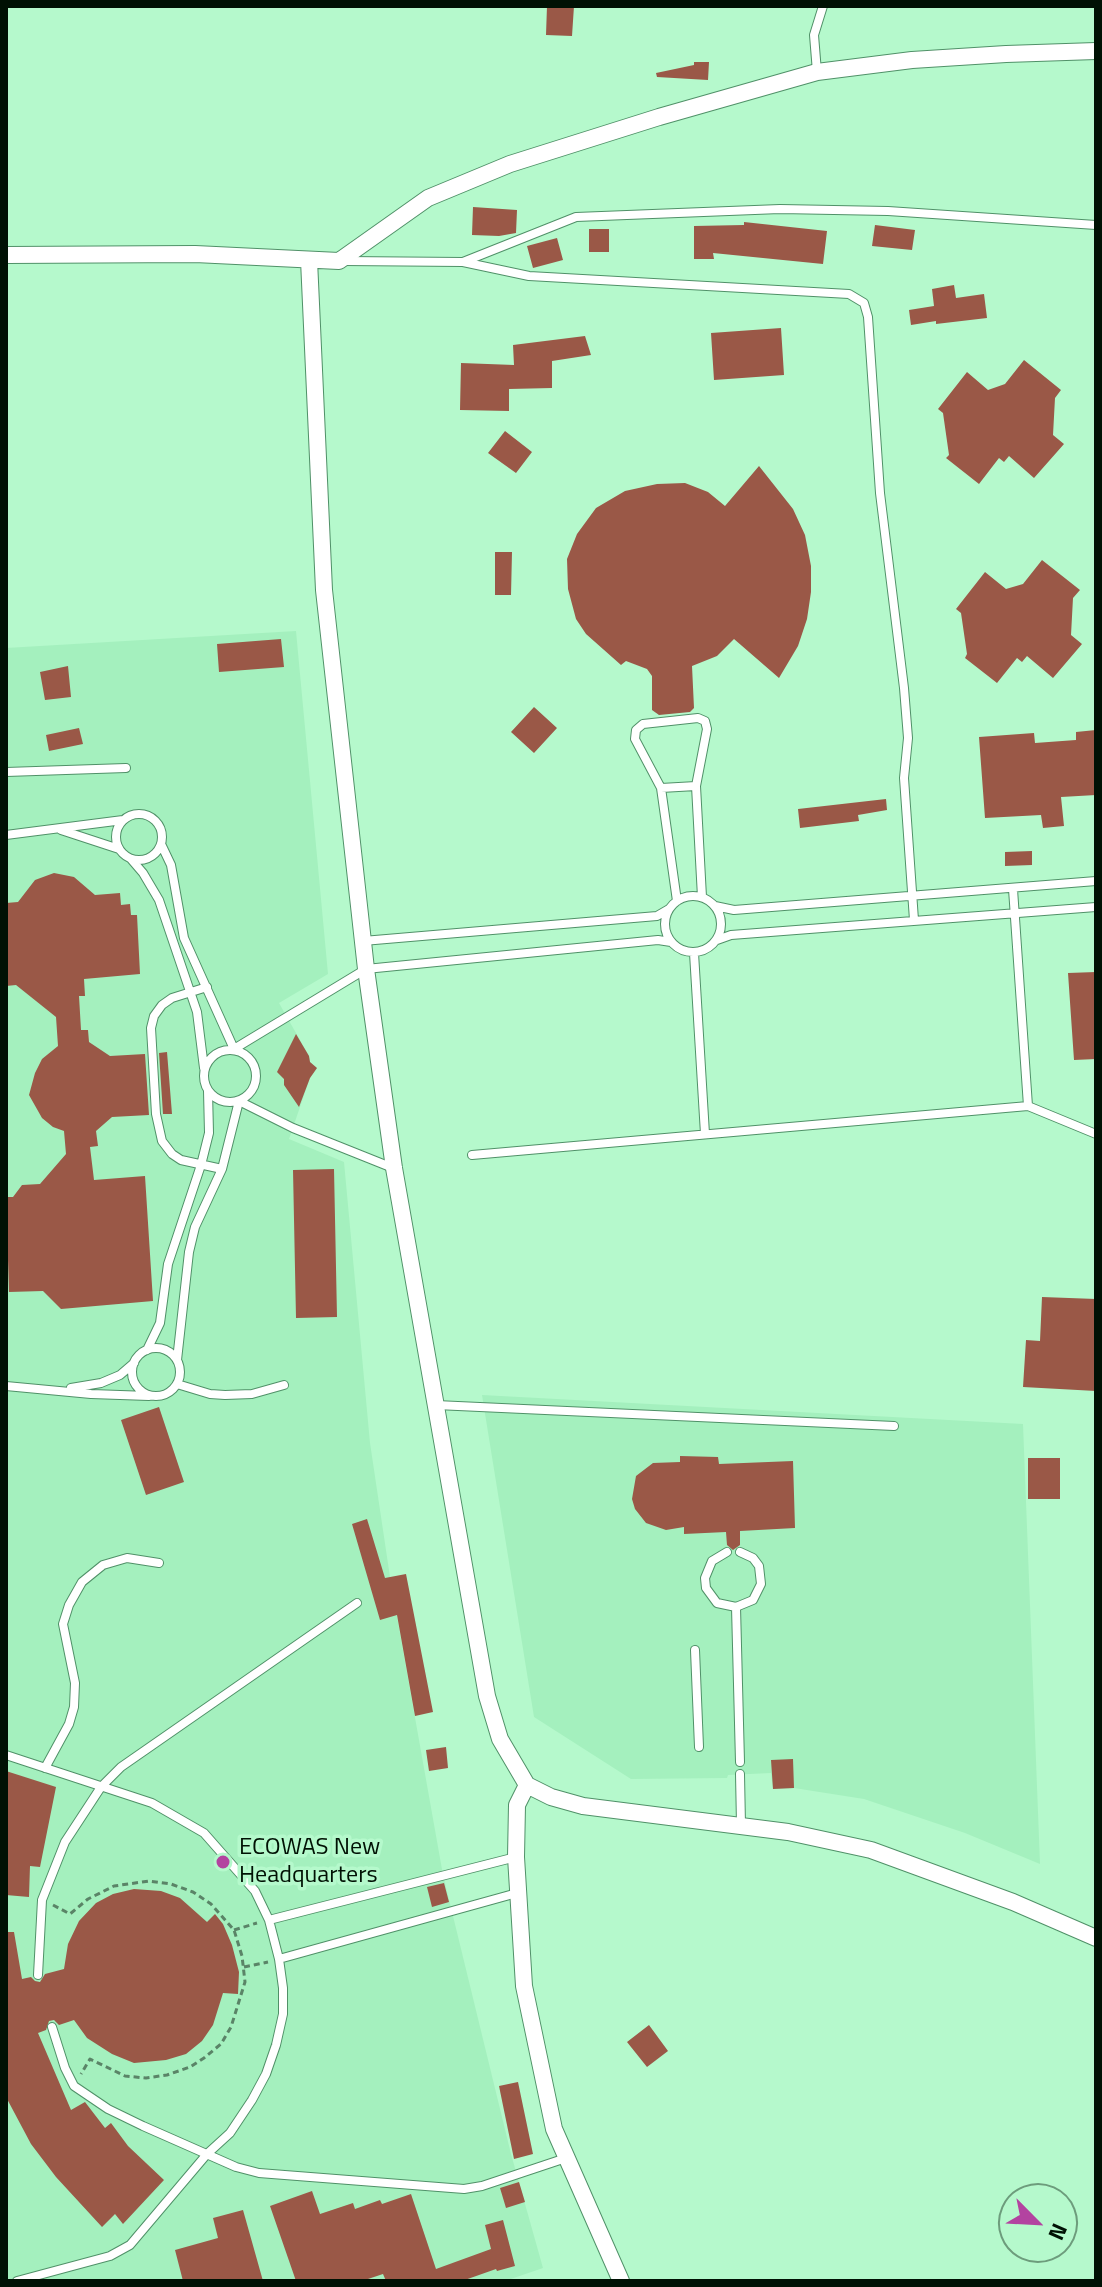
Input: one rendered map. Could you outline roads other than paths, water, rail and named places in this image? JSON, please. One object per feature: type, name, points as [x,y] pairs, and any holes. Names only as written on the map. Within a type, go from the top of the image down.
[{"type":"street","points":[[6,255],[195,254],[339,261],[428,198],[510,164],[817,72],[928,59],[1096,51]]},
{"type":"street","points":[[309,260],[324,590],[366,969],[394,1168],[487,1696],[500,1739],[527,1785],[551,1797],[583,1806],[788,1832],[871,1850],[1013,1902],[1096,1938]]},
{"type":"street","points":[[527,1785],[517,1805],[516,1857],[524,1986],[554,2129],[621,2281]]},
{"type":"lane","points":[[817,72],[814,35],[823,6]]},
{"type":"lane","points":[[463,262],[576,217],[780,209],[888,211],[1096,225]]},
{"type":"lane","points":[[339,261],[463,262],[529,276],[849,294],[864,303],[868,317],[880,493],[904,688],[908,738],[904,778],[914,920]]},
{"type":"lane","points":[[677,901],[661,788],[635,739],[636,730],[643,724],[698,718],[705,721],[707,729],[696,786],[702,897]]},
{"type":"lane","points":[[6,772],[126,768]]},
{"type":"lane","points":[[661,788],[696,786]]},
{"type":"lane","points":[[6,835],[123,820],[137,813],[151,817],[161,829],[158,851],[145,859],[131,859]]},
{"type":"lane","points":[[119,849],[116,834],[123,820]]},
{"type":"lane","points":[[57,829],[119,849],[143,873],[159,900],[199,1024],[204,1084],[208,1091],[222,1102],[239,1101],[293,1128],[394,1168]]},
{"type":"lane","points":[[161,844],[171,865],[184,938],[234,1049]]},
{"type":"lane","points":[[363,941],[657,916],[677,901],[691,896],[702,897],[715,906],[734,910],[1096,881]]},
{"type":"lane","points":[[1013,889],[1028,1106]]},
{"type":"lane","points":[[715,906],[721,923],[717,940]]},
{"type":"lane","points":[[669,909],[664,926],[671,942],[677,948],[694,953],[731,935],[1096,907]]},
{"type":"lane","points":[[234,1049],[366,969],[658,940],[671,942]]},
{"type":"lane","points":[[694,953],[705,1134]]},
{"type":"lane","points":[[207,987],[189,991],[162,1005],[154,1016],[151,1053],[156,1114],[162,1141],[181,1160],[222,1169]]},
{"type":"lane","points":[[6,1386],[149,1396],[165,1395],[177,1384],[189,1252],[195,1227],[222,1169],[239,1101],[252,1090],[256,1073],[249,1058],[234,1049],[213,1055],[204,1068]]},
{"type":"lane","points":[[63,1390],[101,1383],[120,1375],[147,1350],[160,1323],[168,1264],[209,1133],[208,1091]]},
{"type":"lane","points":[[472,1155],[1028,1106],[1096,1134]]},
{"type":"lane","points":[[147,1350],[161,1349],[177,1360]]},
{"type":"lane","points":[[134,1363],[133,1379],[149,1396]]},
{"type":"lane","points":[[177,1384],[225,1395],[252,1394],[284,1385]]},
{"type":"lane","points":[[436,1405],[894,1426]]},
{"type":"lane","points":[[727,1552],[712,1561],[705,1578],[706,1588],[717,1603],[736,1607],[753,1600],[761,1584],[759,1566],[753,1558],[740,1552]]},
{"type":"lane","points":[[45,1768],[69,1724],[74,1707],[75,1683],[63,1624],[69,1605],[82,1582],[103,1565],[127,1558],[159,1563]]},
{"type":"lane","points":[[38,1975],[42,1900],[65,1842],[101,1787],[121,1767],[357,1603]]},
{"type":"lane","points":[[736,1607],[740,1762]]},
{"type":"lane","points":[[695,1650],[699,1747]]},
{"type":"lane","points":[[6,1755],[152,1803],[204,1833],[255,1891],[269,1920],[279,1959],[283,2014],[266,2074],[230,2133],[207,2154],[130,2245],[110,2256],[17,2281]]},
{"type":"lane","points":[[740,1774],[741,1825]]},
{"type":"lane","points":[[269,1920],[516,1857]]},
{"type":"lane","points":[[279,1959],[517,1893]]},
{"type":"lane","points":[[52,2027],[74,2086],[108,2109],[143,2126],[236,2167],[259,2173],[464,2189],[482,2186],[567,2157]]},
{"type":"place","name":"ECOWAS New Headquarters","points":[[223,1862]]}]
